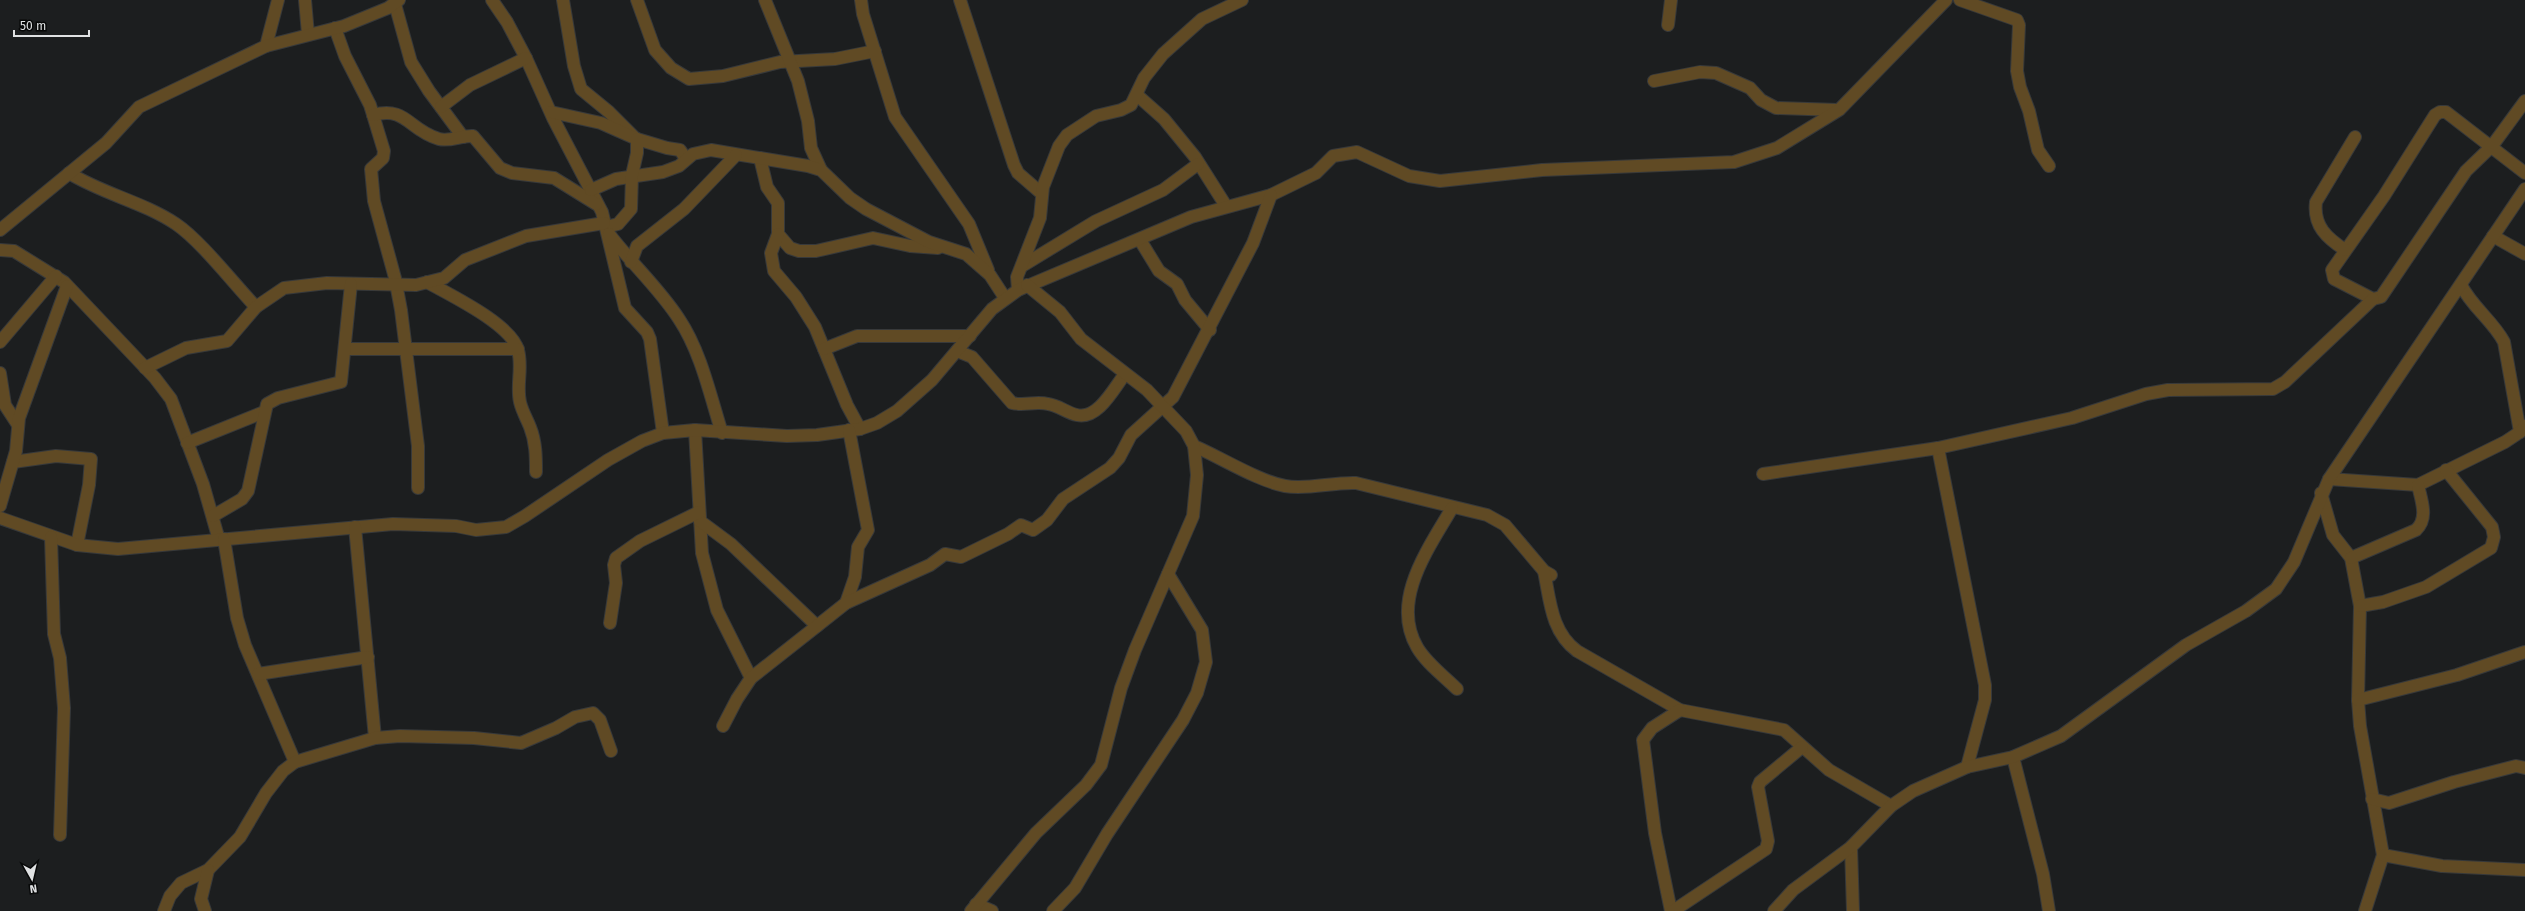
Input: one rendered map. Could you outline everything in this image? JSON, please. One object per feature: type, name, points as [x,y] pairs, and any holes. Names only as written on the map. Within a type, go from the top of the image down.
[{"type":"street","points":[[266,46],[278,0]]},
{"type":"street","points":[[305,0],[308,34]]},
{"type":"street","points":[[492,0],[507,22],[526,58],[551,112],[599,206],[606,227],[624,308],[647,332],[650,340],[663,432]]},
{"type":"street","points":[[145,368],[186,348],[227,341],[256,307],[268,301],[274,293],[287,287],[327,283],[396,285],[427,282],[444,278],[464,260],[526,236],[606,227],[618,224],[631,209],[632,175],[636,153],[635,138],[609,112],[581,89],[574,66],[562,0]]},
{"type":"street","points":[[637,0],[656,50],[671,68],[689,79],[719,77],[790,61],[835,59],[875,51]]},
{"type":"street","points":[[764,0],[798,82],[807,114],[810,148],[820,170],[850,198],[866,208],[929,242],[966,254],[990,275]]},
{"type":"street","points":[[861,0],[863,14],[895,117],[969,224],[990,275],[1005,298]]},
{"type":"street","points":[[960,0],[967,15],[996,113],[1014,165],[1018,173],[1041,193]]},
{"type":"street","points":[[974,908],[1036,833],[1086,785],[1101,765],[1121,688],[1135,650],[1193,516],[1197,475],[1194,446],[1186,431],[1165,408],[1147,390],[1080,339],[1060,312],[1016,283],[1040,218],[1041,193],[1059,146],[1067,135],[1096,116],[1126,108],[1134,102],[1144,78],[1163,54],[1202,19],[1242,0]]},
{"type":"street","points":[[1668,25],[1671,0]]},
{"type":"street","points":[[0,518],[77,545],[118,549],[393,524],[456,526],[476,530],[506,527],[525,516],[608,460],[642,441],[663,432],[695,430],[722,433],[809,436],[854,429],[877,423],[897,411],[932,380],[992,310],[1005,298],[1022,288],[1140,240],[1191,217],[1226,206],[1271,195],[1316,173],[1333,156],[1344,156],[1353,152],[1410,176],[1440,181],[1542,170],[1734,162],[1777,148],[1839,110],[1946,0]]},
{"type":"street","points":[[1960,0],[2017,20],[2019,25],[2017,71],[2020,87],[2029,112],[2038,150],[2049,166]]},
{"type":"street","points":[[0,230],[106,143],[139,107],[266,46],[335,28],[397,2],[409,58],[441,107],[463,137]]},
{"type":"street","points":[[335,28],[345,56],[365,91],[384,155],[371,169],[371,182],[378,220],[396,285],[418,446],[418,488]]},
{"type":"street","points":[[441,107],[470,85],[526,58]]},
{"type":"street","points":[[1654,81],[1700,72],[1716,73],[1750,88],[1761,100],[1776,108],[1839,110]]},
{"type":"street","points":[[1137,95],[1164,119],[1198,164],[1226,206]]},
{"type":"street","points":[[1763,474],[1938,448],[2072,418],[2146,394],[2187,389],[2274,389],[2285,382],[2373,299],[2381,297],[2466,171],[2492,146],[2525,101]]},
{"type":"street","points":[[373,115],[391,111],[400,115],[417,130],[440,140],[475,137],[500,168],[512,173],[554,178],[584,194],[599,206]]},
{"type":"street","points":[[551,112],[601,123],[635,138],[667,148],[680,150],[686,159]]},
{"type":"street","points":[[2373,299],[2334,279],[2332,270],[2384,196],[2434,115],[2440,112],[2446,112],[2492,146],[2525,173]]},
{"type":"street","points":[[2345,250],[2323,234],[2315,208],[2316,202],[2355,137]]},
{"type":"street","points":[[591,190],[616,179],[632,175],[663,172],[679,166],[693,154],[711,150],[800,164],[820,170]]},
{"type":"street","points":[[631,262],[637,246],[684,209],[736,155]]},
{"type":"street","points":[[760,158],[767,187],[778,203],[778,234],[772,253],[774,271],[796,297],[815,327],[847,405],[854,429],[868,530],[858,548],[855,577],[846,603]]},
{"type":"street","points":[[1022,266],[1096,221],[1163,190],[1198,164]]},
{"type":"street","points":[[69,173],[91,186],[177,225],[256,307]]},
{"type":"street","points":[[1774,911],[1793,890],[1851,846],[1891,806],[1913,791],[1967,767],[2013,757],[2061,736],[2186,646],[2246,611],[2276,589],[2294,562],[2329,479],[2461,286],[2525,189]]},
{"type":"street","points":[[723,726],[737,699],[752,678],[846,603],[930,565],[945,554],[961,557],[1008,534],[1021,525],[1033,530],[1047,520],[1063,499],[1110,468],[1119,458],[1131,435],[1165,408],[1184,380],[1197,350],[1210,330],[1254,243],[1271,195]]},
{"type":"street","points":[[606,227],[631,262],[665,299],[686,332],[722,433]]},
{"type":"street","points":[[778,234],[785,244],[799,251],[845,245],[867,238],[919,247],[945,248]]},
{"type":"street","points":[[2493,236],[2525,254]]},
{"type":"street","points":[[1140,240],[1159,272],[1177,284],[1185,300],[1210,330]]},
{"type":"street","points":[[0,250],[14,251],[56,276],[145,368],[171,399],[221,539],[245,645],[295,762]]},
{"type":"street","points":[[0,342],[56,276]]},
{"type":"street","points":[[427,282],[490,318],[518,349],[521,377],[520,402],[532,435],[536,472]]},
{"type":"street","points":[[213,516],[242,499],[248,491],[253,475],[264,412],[267,404],[273,400],[341,382],[352,284]]},
{"type":"street","points":[[0,506],[13,462],[18,425],[67,286]]},
{"type":"street","points":[[2329,479],[2418,485],[2505,442],[2522,429],[2504,342],[2500,335],[2469,301],[2461,286]]},
{"type":"street","points":[[824,349],[843,340],[857,336],[970,336]]},
{"type":"street","points":[[345,349],[518,349]]},
{"type":"street","points":[[957,351],[972,357],[1012,404],[1021,406],[1036,402],[1050,404],[1078,416],[1094,412],[1125,374]]},
{"type":"street","points":[[0,373],[5,406],[18,425]]},
{"type":"street","points":[[187,443],[264,412]]},
{"type":"street","points":[[695,430],[702,553],[717,610],[752,678]]},
{"type":"street","points":[[1194,446],[1284,486],[1311,486],[1336,482],[1356,482],[1452,508],[1464,508],[1487,515],[1505,525],[1549,574],[1555,624],[1568,645],[1680,710],[1777,728],[1789,734],[1829,770],[1891,806]]},
{"type":"street","points":[[1938,448],[1985,685],[1985,700],[1967,767]]},
{"type":"street","points":[[13,462],[56,456],[91,460],[89,486],[77,545]]},
{"type":"street","points":[[2360,606],[2383,602],[2426,587],[2491,548],[2494,537],[2492,527],[2446,470]]},
{"type":"street","points":[[2351,558],[2416,530],[2422,524],[2424,515],[2418,485]]},
{"type":"street","points":[[2322,493],[2333,535],[2351,558],[2360,606],[2358,700],[2372,799],[2383,855],[2365,911]]},
{"type":"street","points":[[1452,508],[1417,570],[1410,592],[1408,620],[1417,647],[1457,689]]},
{"type":"street","points":[[700,516],[732,544],[817,626]]},
{"type":"street","points":[[610,622],[616,583],[614,565],[616,558],[640,541],[700,516]]},
{"type":"street","points":[[355,527],[375,738]]},
{"type":"street","points":[[51,537],[54,634],[60,658],[64,708],[60,835]]},
{"type":"street","points":[[1053,911],[1075,888],[1107,834],[1183,720],[1198,693],[1206,662],[1202,630],[1168,574]]},
{"type":"street","points":[[2358,700],[2457,675],[2525,652]]},
{"type":"street","points":[[258,674],[368,657]]},
{"type":"street","points":[[1680,710],[1652,728],[1643,740],[1655,832],[1672,911],[1766,848],[1768,841],[1758,787],[1760,782],[1802,747]]},
{"type":"street","points":[[164,911],[170,896],[181,884],[208,870],[240,837],[266,793],[283,771],[295,762],[375,738],[400,736],[474,738],[521,743],[556,728],[575,717],[593,713],[600,720],[611,751]]},
{"type":"street","points":[[2013,757],[2043,874],[2049,911]]},
{"type":"street","points":[[2372,799],[2389,803],[2454,782],[2516,766],[2525,768]]},
{"type":"street","points":[[1851,846],[1853,911]]},
{"type":"street","points":[[2383,855],[2442,866],[2525,870]]},
{"type":"street","points":[[205,911],[201,899],[202,889],[208,870]]},
{"type":"street","points":[[974,908],[992,911]]}]
